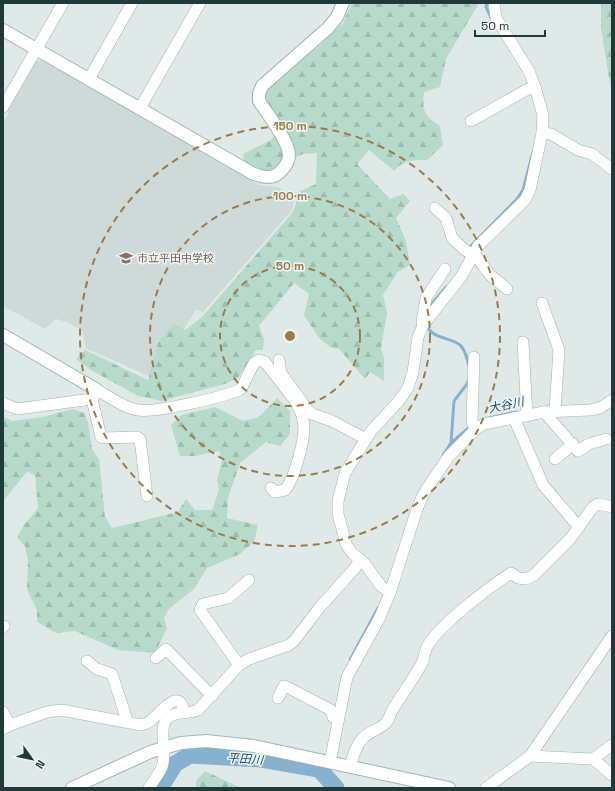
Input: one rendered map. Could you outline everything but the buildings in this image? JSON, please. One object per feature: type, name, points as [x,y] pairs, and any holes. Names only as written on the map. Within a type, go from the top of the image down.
[{"type":"street","points":[[3,107],[63,3]]},
{"type":"street","points":[[89,79],[132,3]]},
{"type":"street","points":[[140,108],[200,3]]},
{"type":"street","points":[[390,592],[382,586],[365,564],[352,553],[346,544],[338,514],[338,501],[345,474],[377,423],[398,402],[408,388],[413,372],[418,337],[423,325],[461,277],[473,254],[481,243],[525,200],[530,190],[542,133],[543,115],[529,71],[496,18],[494,3]]},
{"type":"street","points":[[3,30],[252,173],[263,177],[271,177],[280,173],[287,165],[289,155],[287,145],[259,101],[259,94],[262,86],[328,28],[337,17],[340,4]]},
{"type":"street","points":[[471,121],[528,89],[535,88]]},
{"type":"street","points":[[542,133],[551,134],[578,150],[592,154],[612,169]]},
{"type":"street","points":[[435,208],[446,218],[452,238],[465,250],[473,254],[490,275],[508,289]]},
{"type":"street","points":[[423,325],[422,322],[426,298],[445,269]]},
{"type":"street","points":[[542,303],[559,350],[553,408],[578,451],[589,444],[606,440]]},
{"type":"street","points":[[3,335],[95,394],[138,410],[168,407],[241,390],[254,363],[259,360],[265,362],[294,396],[312,414],[332,421],[366,439]]},
{"type":"street","points":[[523,342],[527,412]]},
{"type":"street","points":[[330,762],[346,677],[380,617],[390,592],[417,509],[424,493],[449,456],[473,426],[474,357]]},
{"type":"street","points":[[271,488],[275,492],[285,490],[294,475],[304,428],[302,417],[294,396],[281,373],[279,360]]},
{"type":"street","points":[[3,403],[17,409],[95,394]]},
{"type":"street","points":[[95,394],[101,437],[138,437],[140,439],[147,496]]},
{"type":"street","points":[[473,426],[514,418],[527,412],[553,408],[590,410],[600,408],[612,400]]},
{"type":"street","points":[[514,418],[543,485],[579,527]]},
{"type":"street","points":[[555,459],[573,444]]},
{"type":"street","points":[[350,767],[356,748],[363,738],[384,726],[389,720],[391,712],[422,664],[428,645],[457,614],[481,596],[491,586],[511,574],[518,578],[526,579],[534,575],[570,539],[593,507],[598,504],[612,507]]},
{"type":"street","points":[[149,788],[163,766],[165,747],[163,733],[164,725],[168,718],[198,710],[212,696],[226,677],[239,665],[249,659],[289,645],[294,641],[320,607],[356,568],[360,560]]},
{"type":"street","points":[[239,665],[200,610],[203,604],[228,598],[249,580]]},
{"type":"street","points":[[486,788],[530,756],[612,636]]},
{"type":"street","points":[[156,658],[166,649],[212,696]]},
{"type":"street","points":[[87,662],[97,669],[112,674],[126,717],[126,722]]},
{"type":"street","points":[[278,698],[284,686],[287,687],[331,710],[333,717],[338,720]]},
{"type":"street","points":[[3,712],[6,727],[47,712],[61,710],[141,725],[150,722],[168,703],[174,701],[179,702],[183,706],[184,713]]},
{"type":"street","points":[[72,788],[150,752],[181,743],[206,741],[254,746],[449,788]]},
{"type":"street","points":[[593,759],[612,745]]},
{"type":"street","points":[[530,756],[593,759],[612,775]]},
{"type":"shaded area","name":"市立平田中学校","points":[[42,60],[259,185],[278,187],[291,195],[294,202],[292,210],[203,312],[196,310],[153,378],[86,348],[82,330],[67,322],[56,319],[45,329],[3,306],[3,123],[9,113],[6,110],[34,62]]},
{"type":"green space","points":[[352,3],[479,3],[446,59],[440,87],[424,92],[423,104],[425,112],[430,119],[440,126],[443,145],[427,160],[409,161],[397,167],[394,171],[369,150],[357,164],[390,199],[403,194],[410,201],[396,218],[406,241],[410,265],[398,272],[383,295],[387,313],[381,349],[384,358],[384,381],[370,372],[365,379],[339,349],[330,347],[319,338],[304,315],[309,294],[294,283],[259,326],[264,339],[263,350],[256,350],[238,378],[225,384],[161,401],[138,396],[91,370],[76,359],[85,350],[148,380],[158,343],[173,324],[185,330],[202,317],[293,212],[296,203],[296,193],[316,184],[317,153],[303,154],[267,171],[244,162],[243,154],[271,140],[280,128],[268,108],[264,96],[274,81],[319,46],[343,23]]},
{"type":"green space","points":[[601,3],[612,3],[612,97],[601,28]]},
{"type":"green space","points":[[277,398],[290,411],[290,434],[280,446],[266,442],[240,463],[228,498],[227,518],[258,525],[254,542],[240,554],[207,568],[194,589],[169,609],[164,618],[167,628],[155,653],[118,650],[75,631],[56,633],[37,622],[37,610],[27,590],[28,561],[25,546],[17,538],[24,525],[38,508],[35,475],[27,472],[3,501],[3,417],[13,421],[43,417],[72,409],[84,413],[88,422],[92,449],[99,459],[105,517],[112,528],[178,512],[186,499],[195,510],[212,510],[219,490],[217,479],[222,460],[219,451],[195,456],[180,456],[171,425],[181,415],[215,407],[243,421],[259,417]]},
{"type":"green space","points":[[205,771],[243,788],[196,788],[196,781]]},
{"type":"waterway","points":[[487,3],[486,7],[491,18]]},
{"type":"waterway","points":[[470,247],[517,199],[523,190],[533,152]]},
{"type":"waterway","points":[[431,305],[446,287]]},
{"type":"waterway","points":[[427,326],[437,336],[456,342],[460,345],[465,352],[469,366]]},
{"type":"waterway","points":[[451,443],[454,401],[467,384],[469,378]]},
{"type":"waterway","name":"大谷川","points":[[489,418],[516,412]]},
{"type":"waterway","name":"大谷川","points":[[443,455],[451,443],[471,426]]},
{"type":"waterway","name":"大谷川","points":[[350,660],[378,608]]},
{"type":"waterway","name":"平田川","points":[[160,788],[175,764],[190,755],[261,759],[319,769],[336,788]]},
{"type":"place","name":"市立平田中学校","points":[[126,258]]}]
